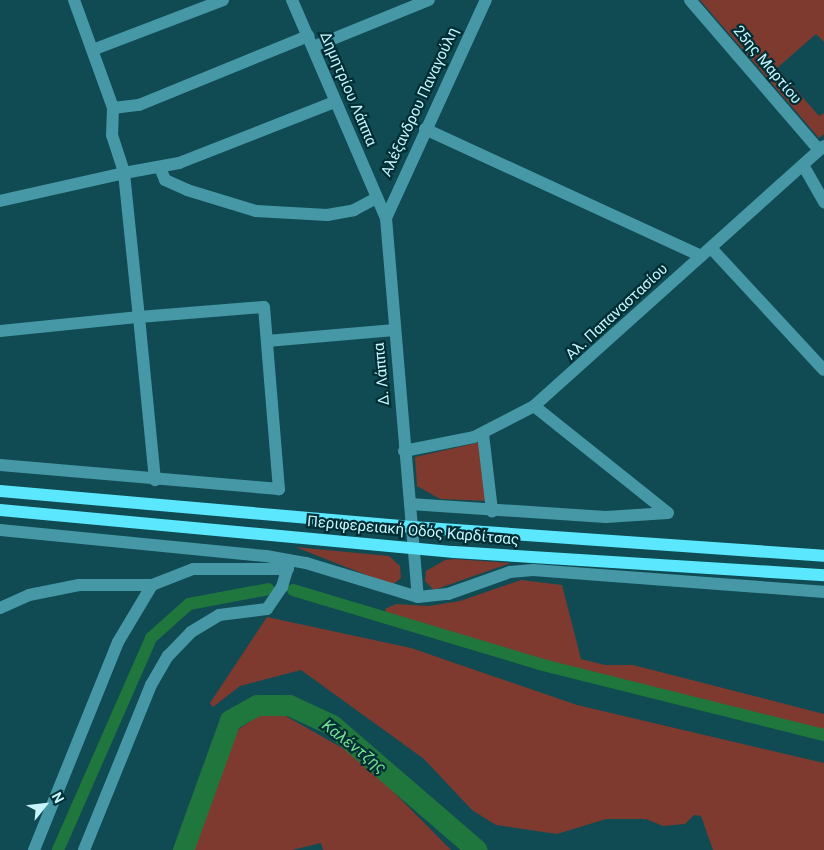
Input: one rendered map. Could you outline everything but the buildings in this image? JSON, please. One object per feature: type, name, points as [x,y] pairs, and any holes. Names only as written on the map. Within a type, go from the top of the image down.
[{"type":"main road","name":"Περιφερειακή Οδός Καρδίτσας","points":[[0,491],[412,527],[824,556]]},
{"type":"main road","name":"Περιφερειακή Οδός Καρδίτσας","points":[[0,510],[414,549],[824,575]]},
{"type":"street","points":[[74,0],[95,49],[113,108],[112,135],[124,173],[155,480]]},
{"type":"street","points":[[95,49],[223,0]]},
{"type":"street","name":"Δημητρίου Λάππα","points":[[292,0],[386,218]]},
{"type":"street","points":[[113,108],[139,105],[429,0]]},
{"type":"street","name":"Αλέξανδρου Παναγούλη","points":[[386,218],[425,129],[486,0]]},
{"type":"street","name":"25ης Μαρτίου","points":[[690,0],[821,148]]},
{"type":"street","points":[[0,201],[124,173],[160,168],[335,102]]},
{"type":"street","points":[[425,129],[701,256]]},
{"type":"street","name":"Αλ. Παπαναστασίου","points":[[404,451],[483,434],[534,406],[821,148]]},
{"type":"street","points":[[802,165],[824,202]]},
{"type":"street","points":[[160,168],[165,180],[180,187],[256,211],[327,215],[354,210],[377,198]]},
{"type":"street","name":"Δ. Λάππα","points":[[386,218],[404,451],[418,597]]},
{"type":"street","points":[[711,248],[824,370]]},
{"type":"street","points":[[0,331],[264,307],[279,489],[155,480],[0,465]]},
{"type":"street","points":[[267,341],[395,330]]},
{"type":"street","points":[[410,504],[615,518],[668,513],[534,406]]},
{"type":"street","points":[[483,434],[492,511]]},
{"type":"street","points":[[0,530],[288,564],[418,597],[448,594],[510,572],[534,570],[824,592]]},
{"type":"street","points":[[0,608],[29,594],[79,585],[152,585],[193,569],[288,564]]},
{"type":"street","points":[[84,850],[151,686],[168,656],[191,632],[219,615],[267,609],[288,564]]},
{"type":"street","points":[[34,850],[118,642],[152,585]]},
{"type":"shaded area","points":[[700,0],[824,0],[824,42],[816,34],[777,68],[819,116],[824,113],[824,134],[819,138]]},
{"type":"shaded area","points":[[481,442],[489,501],[440,499],[417,486],[415,457]]},
{"type":"shaded area","points":[[295,547],[389,556],[400,566],[401,578],[392,585]]},
{"type":"shaded area","points":[[445,560],[511,563],[434,590],[425,581],[426,571]]},
{"type":"shaded area","points":[[521,580],[562,585],[581,659],[605,665],[633,665],[824,714],[824,732],[537,660],[388,616],[385,609],[396,604],[429,606],[460,601]]},
{"type":"shaded area","points":[[267,617],[411,648],[577,705],[824,763],[824,850],[713,850],[701,816],[694,815],[685,824],[663,826],[646,819],[606,819],[557,834],[496,825],[472,810],[424,759],[301,670],[240,686],[213,707],[210,703]]},
{"type":"shaded area","points":[[261,714],[282,714],[360,758],[451,850],[323,850],[321,843],[292,850],[191,850],[233,733]]},
{"type":"waterway","points":[[58,850],[151,638],[189,604],[269,589]]},
{"type":"waterway","points":[[293,590],[539,664],[824,735]]},
{"type":"waterway","name":"Καλέντζης","points":[[183,850],[230,720],[257,705],[289,705],[332,725],[477,850]]}]
